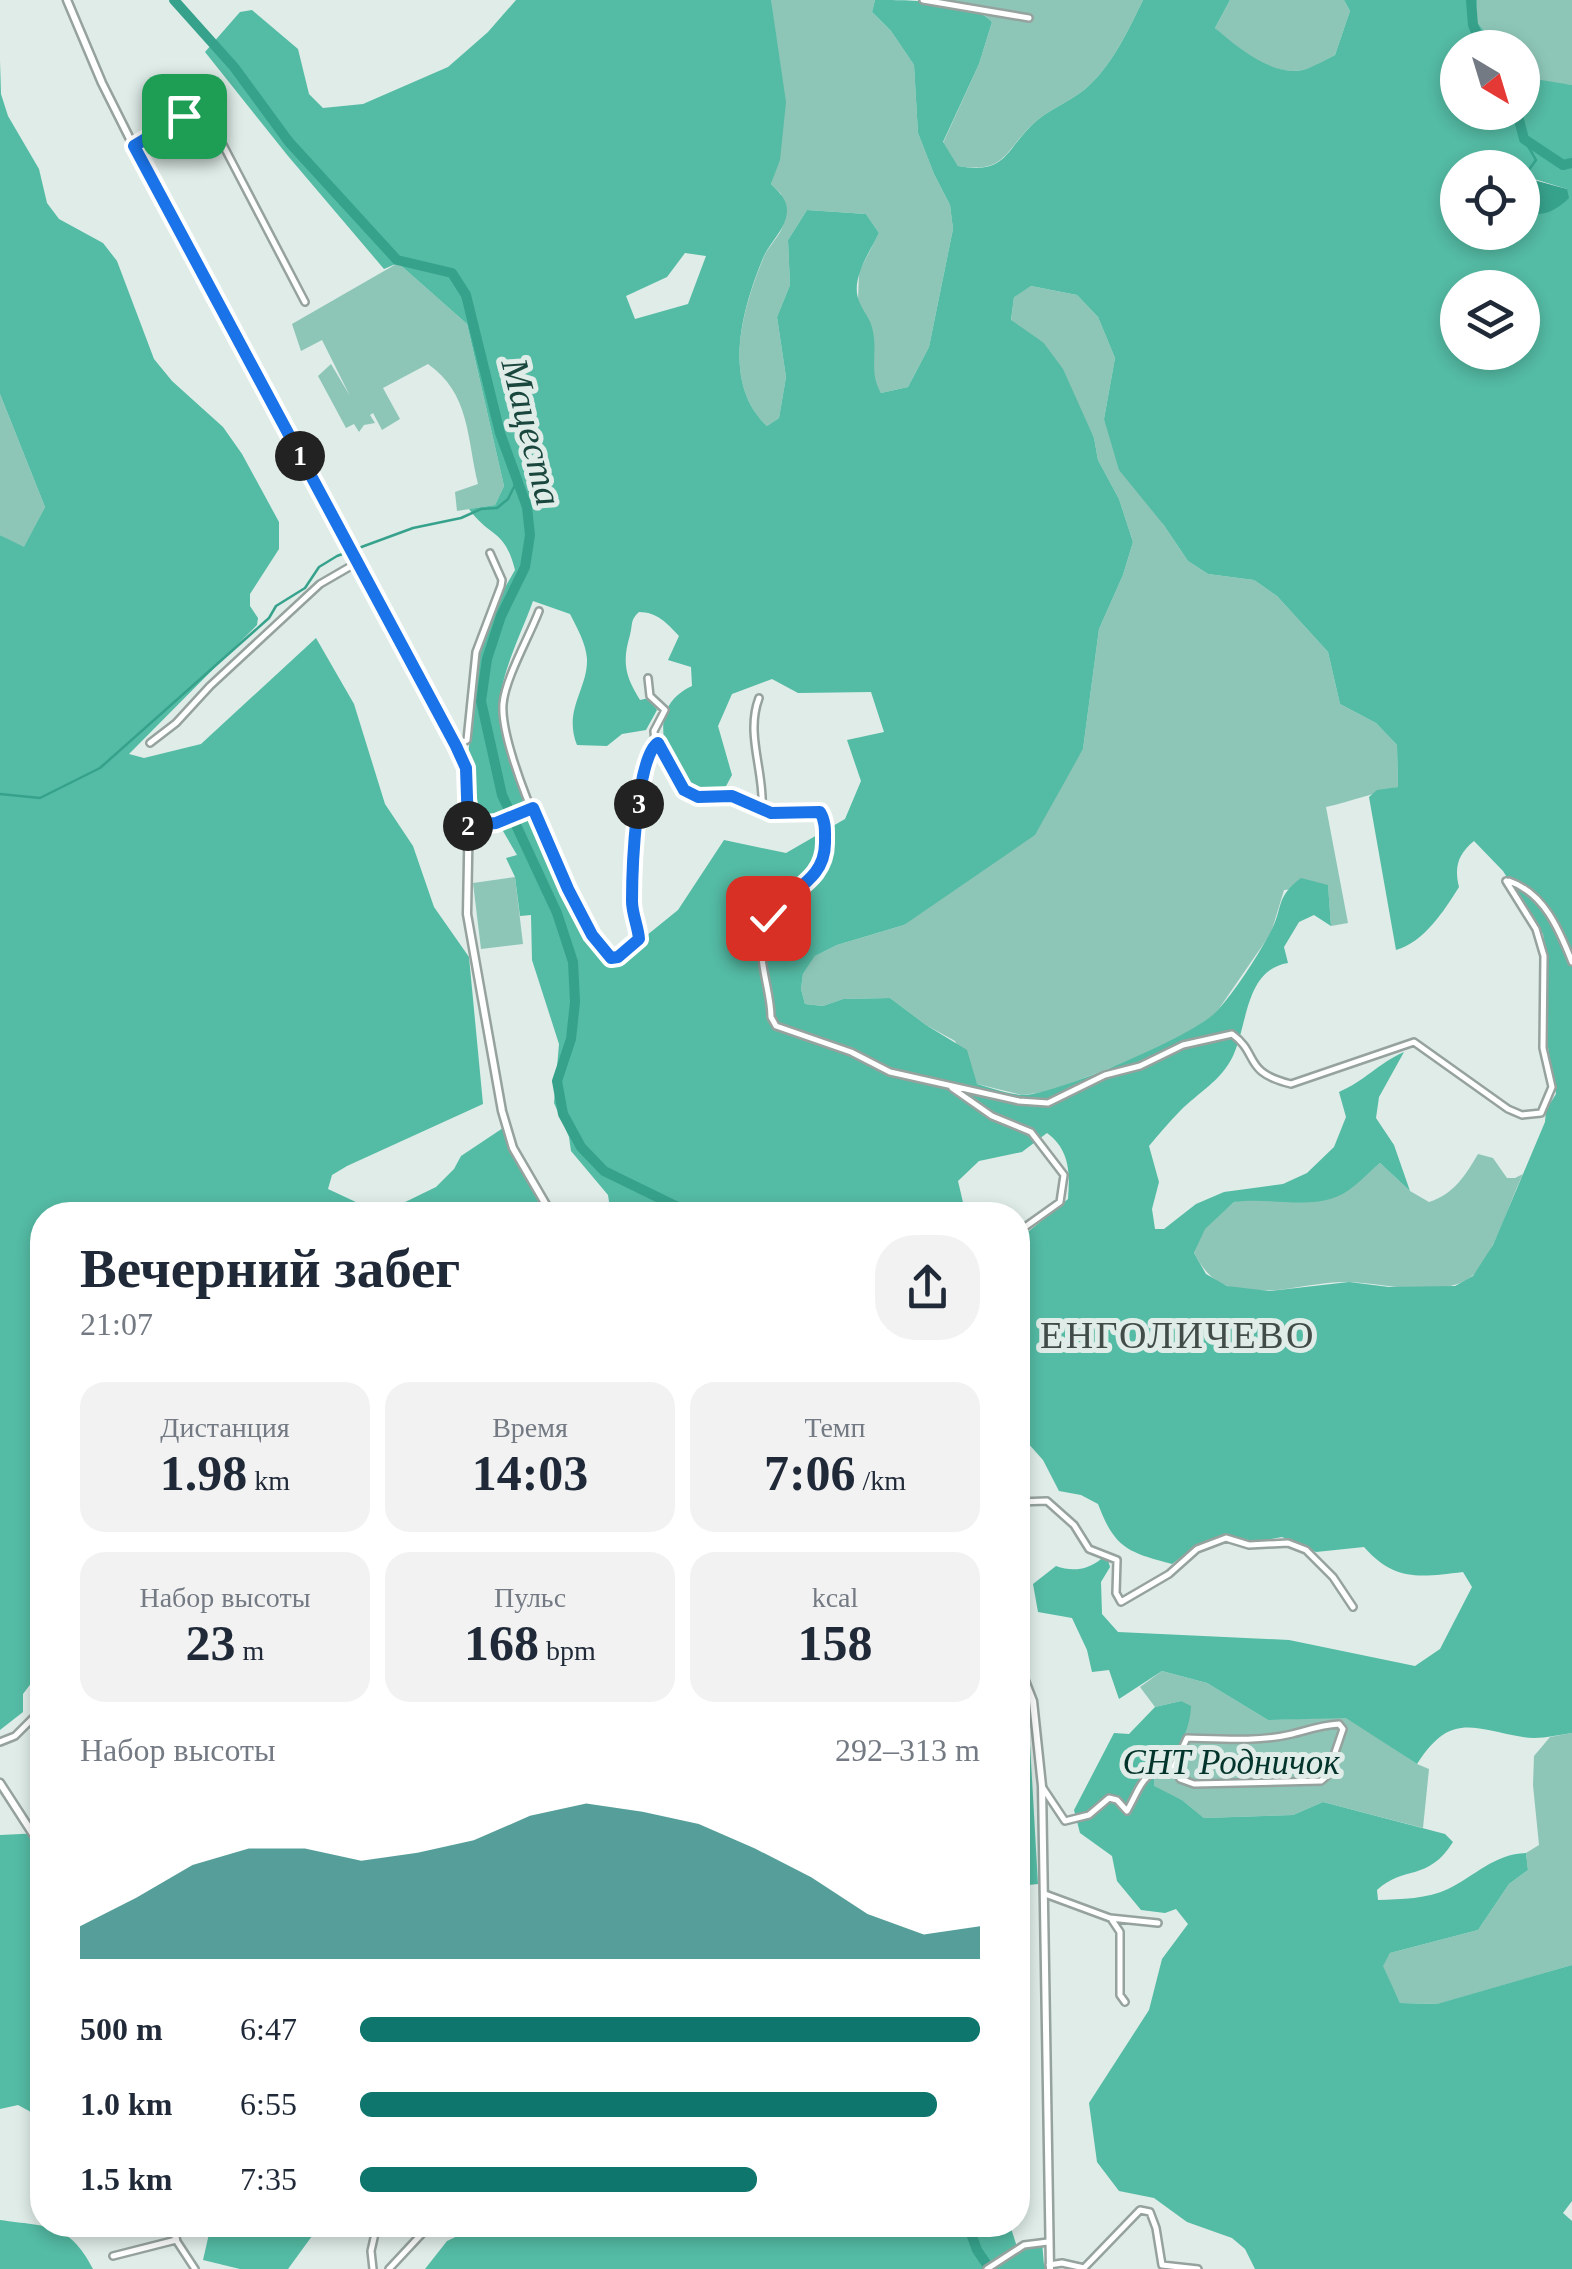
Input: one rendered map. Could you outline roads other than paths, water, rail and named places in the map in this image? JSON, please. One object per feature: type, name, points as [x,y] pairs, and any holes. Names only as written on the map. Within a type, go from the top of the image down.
[{"type":"street","points":[[67,0],[134,146],[466,768],[467,914],[502,1111],[513,1148],[544,1202]]},
{"type":"street","points":[[924,0],[1029,18]]},
{"type":"street","points":[[134,146],[184,116],[204,116],[210,120],[305,302]]},
{"type":"street","points":[[456,746],[467,740],[476,652],[502,580],[490,553]]},
{"type":"street","points":[[150,743],[176,723],[210,686],[320,584],[357,560]]},
{"type":"street","points":[[539,611],[506,686],[504,726],[514,768],[584,920],[611,958],[618,957],[639,939],[632,905],[636,860],[633,841],[646,758],[665,710],[650,696],[648,678]]},
{"type":"street","points":[[760,698],[753,728],[764,790],[762,810]]},
{"type":"street","points":[[655,743],[661,745],[684,790],[698,797],[732,796],[762,810],[785,814],[820,812],[825,822],[824,861],[812,879],[774,910],[762,935],[774,1022],[782,1030],[850,1052],[890,1072],[1019,1101],[1048,1103],[1183,1045],[1232,1034],[1257,1070],[1291,1084],[1414,1042],[1508,1109],[1522,1115],[1540,1113],[1552,1086],[1542,1048],[1544,956],[1536,929],[1506,880],[1540,899],[1572,962]]},
{"type":"street","points":[[468,826],[496,823],[533,808]]},
{"type":"street","points":[[950,1086],[992,1116],[1030,1132],[1064,1175],[1060,1202],[1030,1223]]},
{"type":"street","points":[[1030,1502],[1046,1501],[1074,1525],[1089,1548],[1116,1560],[1116,1593],[1122,1602],[1169,1574],[1197,1549],[1226,1538],[1249,1545],[1288,1543],[1306,1550],[1326,1569],[1353,1608]]},
{"type":"street","points":[[1030,1694],[1042,1786],[1049,2267],[1062,2263],[1084,2268],[1140,2210],[1145,2210],[1150,2212],[1156,2228],[1162,2265],[1198,2269]]},
{"type":"street","points":[[0,1742],[15,1736],[30,1722]]},
{"type":"street","points":[[1042,1786],[1069,1822],[1097,1810],[1110,1798],[1127,1811],[1146,1776],[1174,1766],[1185,1739],[1264,1738],[1339,1724],[1343,1729],[1327,1776],[1320,1781],[1194,1784],[1180,1779],[1174,1766]]},
{"type":"street","points":[[0,1784],[30,1830]]},
{"type":"street","points":[[1044,1894],[1110,1918],[1158,1923]]},
{"type":"street","points":[[1110,1918],[1120,1932],[1120,1995],[1125,2002]]},
{"type":"street","points":[[176,2237],[195,2269]]},
{"type":"street","points":[[373,2269],[375,2237]]},
{"type":"street","points":[[390,2269],[419,2237]]},
{"type":"street","points":[[113,2256],[176,2240]]},
{"type":"street","points":[[986,2269],[1024,2245],[1048,2242]]},
{"type":"waterway","name":"Мацеста","points":[[174,0],[234,67],[289,142],[397,260],[452,273],[466,295],[500,433],[527,507],[530,535],[525,567],[501,616],[487,659],[481,701],[502,795],[557,913],[573,962],[575,1002],[571,1039],[557,1081],[563,1114],[581,1147],[604,1171],[667,1202]]},
{"type":"waterway","points":[[1471,0],[1475,30]]},
{"type":"waterway","points":[[1522,130],[1524,139],[1563,165],[1572,163]]},
{"type":"waterway","points":[[1524,139],[1530,150]]},
{"type":"waterway","points":[[0,794],[40,798],[100,768],[269,618],[276,606],[305,588],[319,567],[337,556],[413,528],[497,508],[508,499],[515,485],[511,463]]},
{"type":"waterway","name":"Мацеста","points":[[972,2237],[990,2269]]},
{"type":"district","name":"ЕНГОЛИЧЕВО","points":[[1178,1335]]},
{"type":"park label","name":"СНТ Родничок","points":[[1231,1762]]}]
